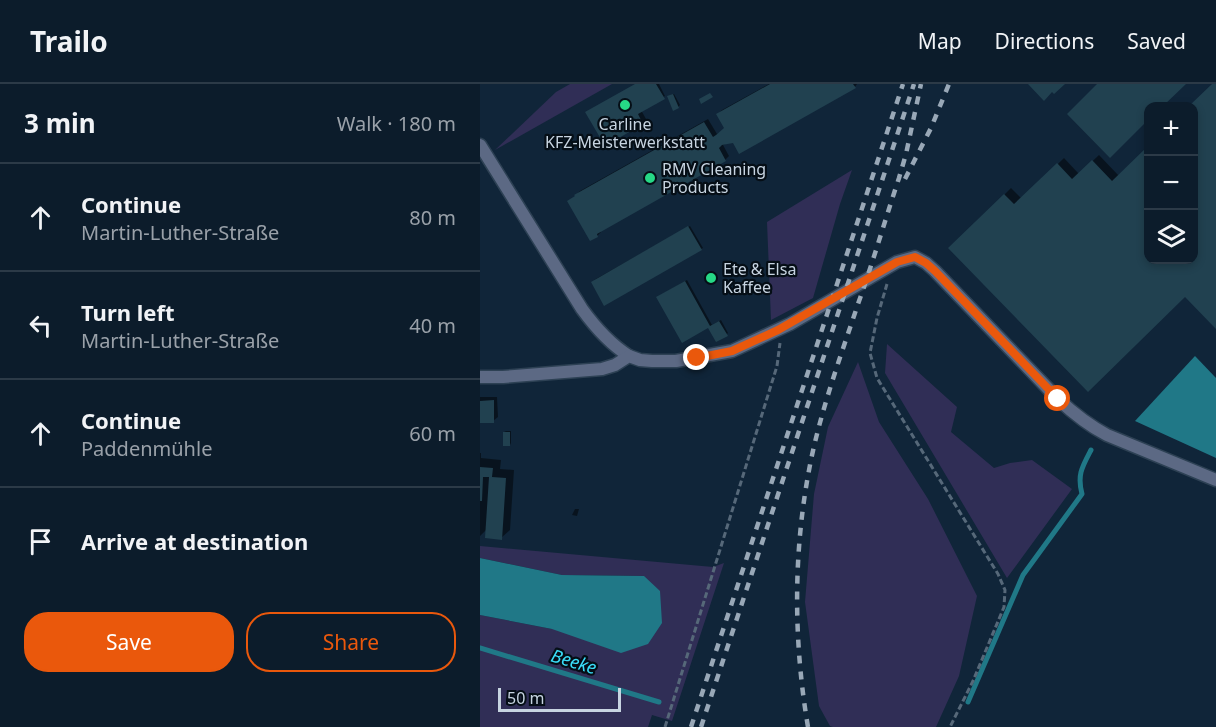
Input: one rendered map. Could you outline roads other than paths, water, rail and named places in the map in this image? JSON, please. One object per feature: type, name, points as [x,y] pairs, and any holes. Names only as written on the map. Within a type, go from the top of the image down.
[{"type":"street","points":[[480,145],[582,309],[607,338],[629,356],[640,360],[676,361],[732,351],[778,330],[894,263],[915,257],[926,263],[1074,414],[1091,426],[1131,446],[1216,480]]},
{"type":"street","points":[[480,377],[602,369],[615,365],[629,356]]},
{"type":"waterway","points":[[968,702],[1023,575],[1082,494],[1081,471],[1091,450]]},
{"type":"waterway","name":"Beeke","points":[[480,648],[659,702]]},
{"type":"railway","points":[[691,727],[903,84]]},
{"type":"railway","points":[[701,727],[914,84]]},
{"type":"railway","points":[[808,727],[800,661],[797,594],[805,493],[811,460],[832,381],[906,154],[921,84]]},
{"type":"railway","points":[[905,179],[931,128],[949,84]]},
{"type":"place","name":"Carline KFZ-Meisterwerkstatt","points":[[625,105]]},
{"type":"place","name":"RMV Cleaning Products","points":[[650,178]]},
{"type":"place","name":"Ete & Elsa Kaffee","points":[[711,278]]}]
